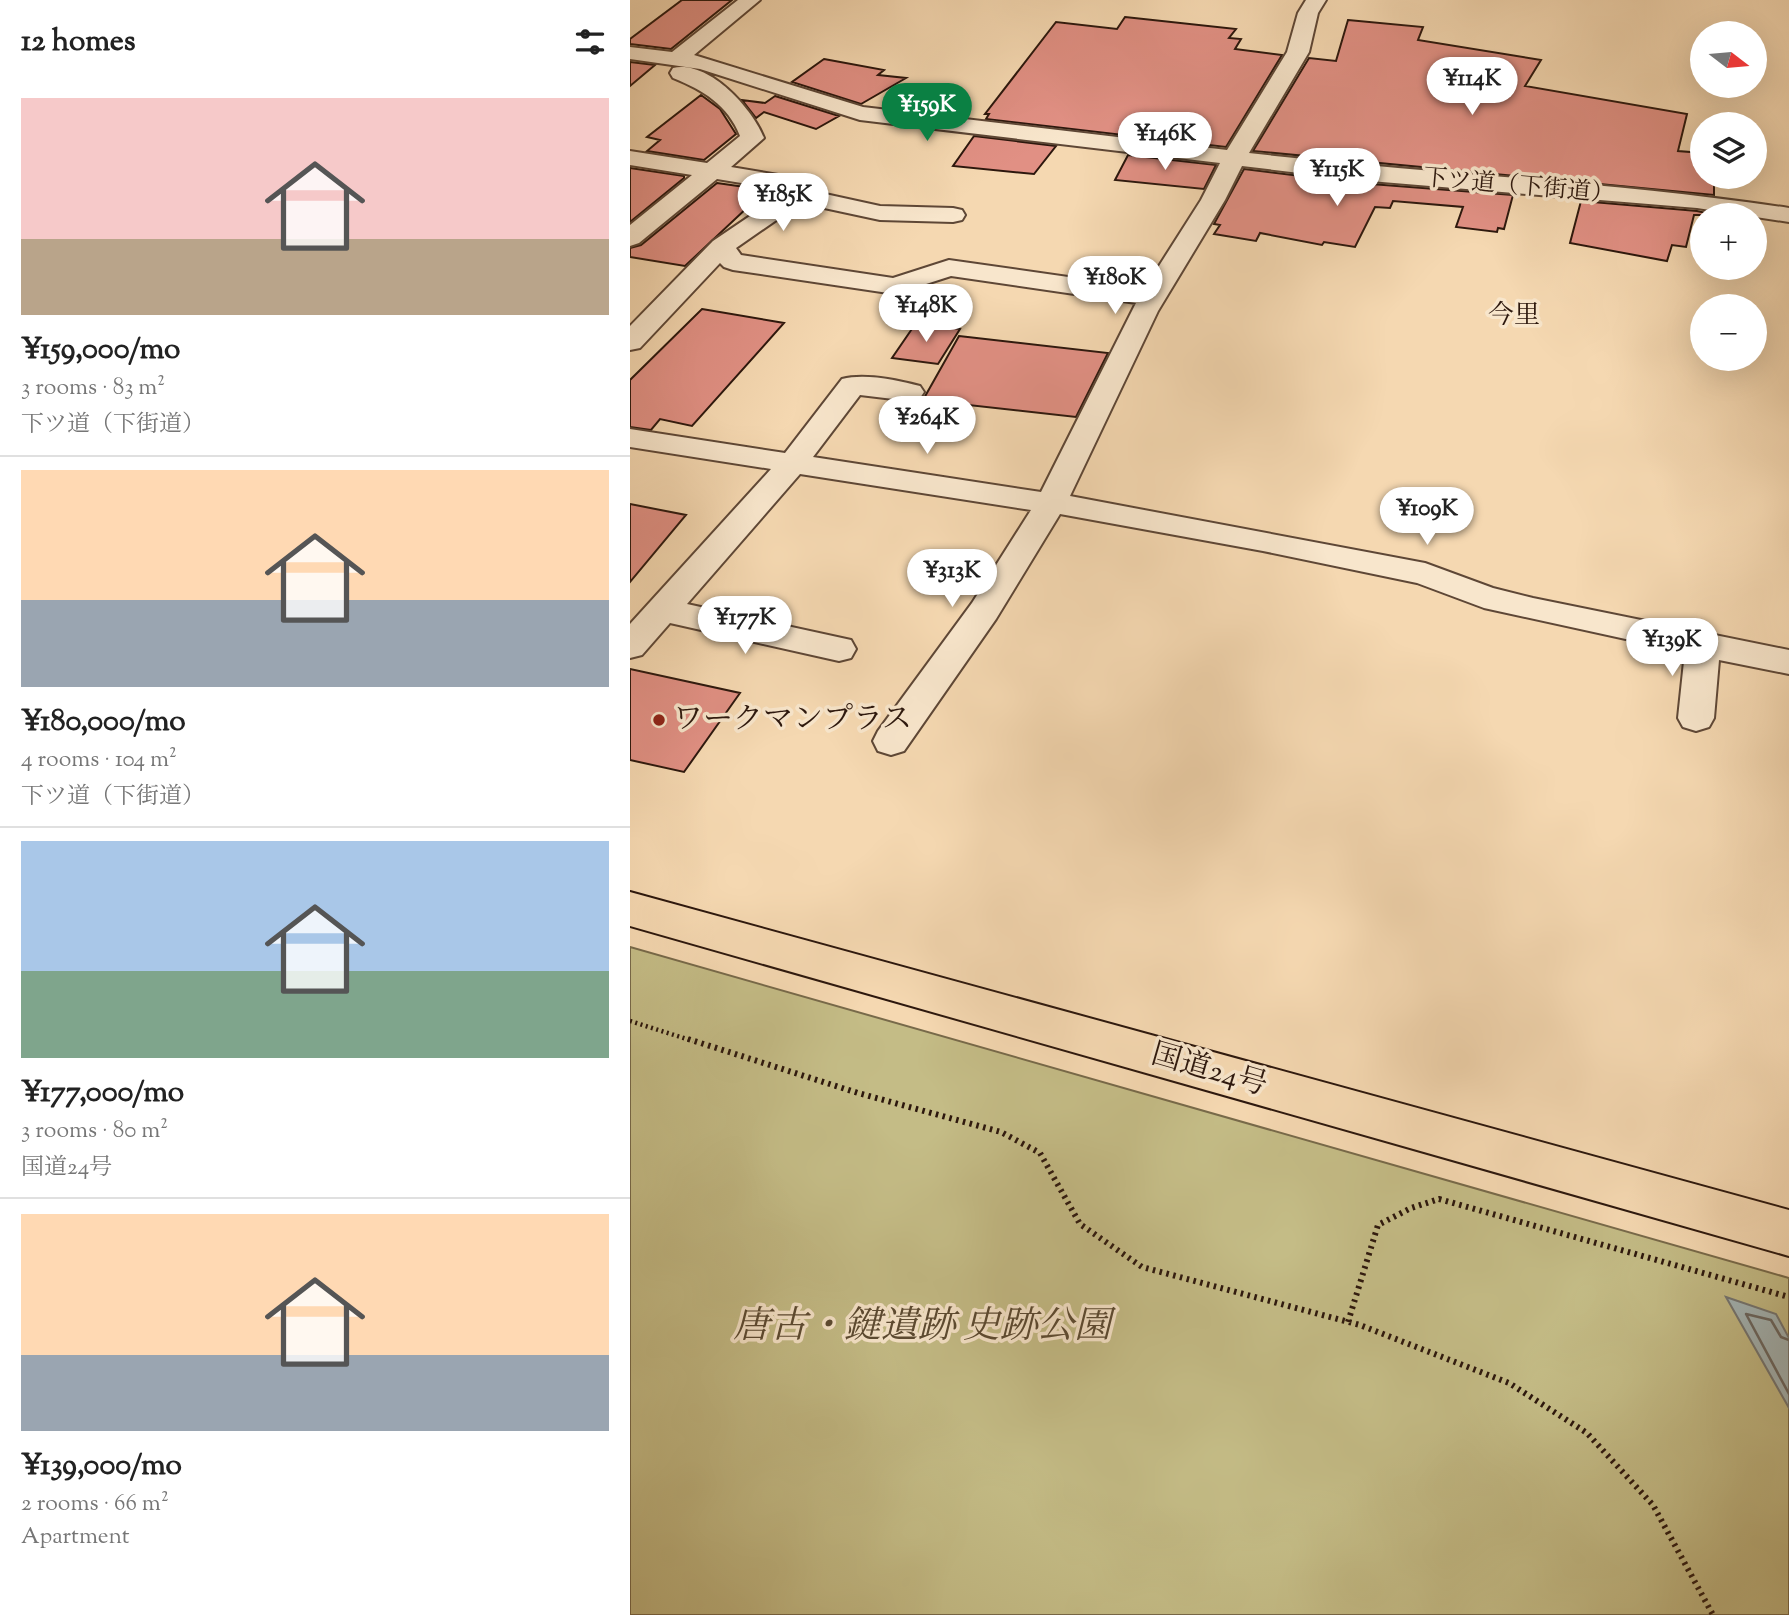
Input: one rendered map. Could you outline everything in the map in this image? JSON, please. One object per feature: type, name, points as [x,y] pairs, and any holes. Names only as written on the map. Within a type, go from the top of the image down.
[{"type":"highway","name":"国道24号","points":[[630,909],[1789,1233]]},
{"type":"street","points":[[689,66],[750,0]]},
{"type":"street","points":[[891,741],[984,611],[1051,503],[1152,297],[1213,200],[1235,157],[1298,52],[1308,13],[1316,0]]},
{"type":"street","name":"下ツ道（下街道）","points":[[630,52],[860,113],[1437,181],[1697,201],[1789,215]]},
{"type":"street","points":[[630,69],[689,66],[747,118],[752,138],[630,239]]},
{"type":"street","points":[[630,158],[793,184],[797,195]]},
{"type":"street","points":[[630,342],[722,246],[797,195],[880,213],[953,215]]},
{"type":"street","points":[[722,246],[733,262],[895,286],[949,268],[1152,297]]},
{"type":"street","points":[[630,646],[794,461],[852,385],[911,392]]},
{"type":"street","points":[[630,438],[794,461],[1264,541],[1424,575],[1484,597],[1521,606],[1789,662]]},
{"type":"street","points":[[663,610],[839,649]]},
{"type":"street","points":[[1696,718],[1703,644]]},
{"type":"path","points":[[630,1021],[858,1093],[1001,1132],[1040,1153],[1080,1224],[1142,1267],[1348,1322],[1510,1383],[1587,1433],[1653,1505],[1713,1615]]},
{"type":"path","points":[[1348,1322],[1378,1225],[1411,1208],[1439,1199],[1789,1297]]},
{"type":"green space","name":"唐古・鍵遺跡 史跡公園","points":[[630,947],[1789,1278],[1789,1615],[630,1615]]},
{"type":"water","points":[[1726,1297],[1776,1314],[1789,1338],[1789,1408]]},
{"type":"building","points":[[682,0],[732,0],[671,49],[630,44],[630,39]]},
{"type":"building","points":[[1125,17],[1236,29],[1229,38],[1241,39],[1235,49],[1282,55],[1226,147],[986,119],[989,114],[985,114],[1056,22],[1117,29]]},
{"type":"building","points":[[1348,20],[1423,27],[1418,40],[1541,60],[1525,86],[1687,114],[1678,151],[1690,152],[1690,189],[1714,189],[1714,195],[1253,151],[1309,58],[1336,61]]},
{"type":"building","points":[[824,59],[884,70],[878,75],[906,78],[861,104],[792,82]]},
{"type":"building","points":[[630,62],[655,65],[630,86]]},
{"type":"building","points":[[701,95],[720,109],[736,134],[704,160],[647,151],[660,140],[647,137]]},
{"type":"building","points":[[775,96],[839,116],[816,129],[764,112],[756,118],[742,100],[765,103]]},
{"type":"building","points":[[974,136],[1056,146],[1034,174],[953,166]]},
{"type":"building","points":[[1128,155],[1216,165],[1204,189],[1115,180]]},
{"type":"building","points":[[630,168],[684,176],[684,178],[630,222]]},
{"type":"building","points":[[1244,169],[1358,183],[1513,195],[1504,229],[1498,228],[1497,232],[1456,227],[1463,207],[1393,201],[1390,208],[1375,207],[1355,247],[1324,242],[1322,245],[1260,233],[1256,241],[1214,234],[1220,225],[1214,224]]},
{"type":"building","points":[[717,183],[766,190],[685,266],[630,257],[630,248],[641,245]]},
{"type":"building","points":[[1581,201],[1690,210],[1690,231],[1686,247],[1672,245],[1667,261],[1570,243]]},
{"type":"building","points":[[702,309],[784,323],[692,426],[660,419],[651,430],[630,427],[630,380]]},
{"type":"building","points":[[916,323],[960,329],[938,364],[892,358]]},
{"type":"building","points":[[959,336],[1108,353],[1076,417],[923,400]]},
{"type":"building","points":[[630,504],[686,515],[630,582]]},
{"type":"building","points":[[630,669],[740,693],[684,772],[630,760]]},
{"type":"place","name":"ワークマンプラス","points":[[659,720]]},
{"type":"district","name":"今里","points":[[1514,316]]}]
